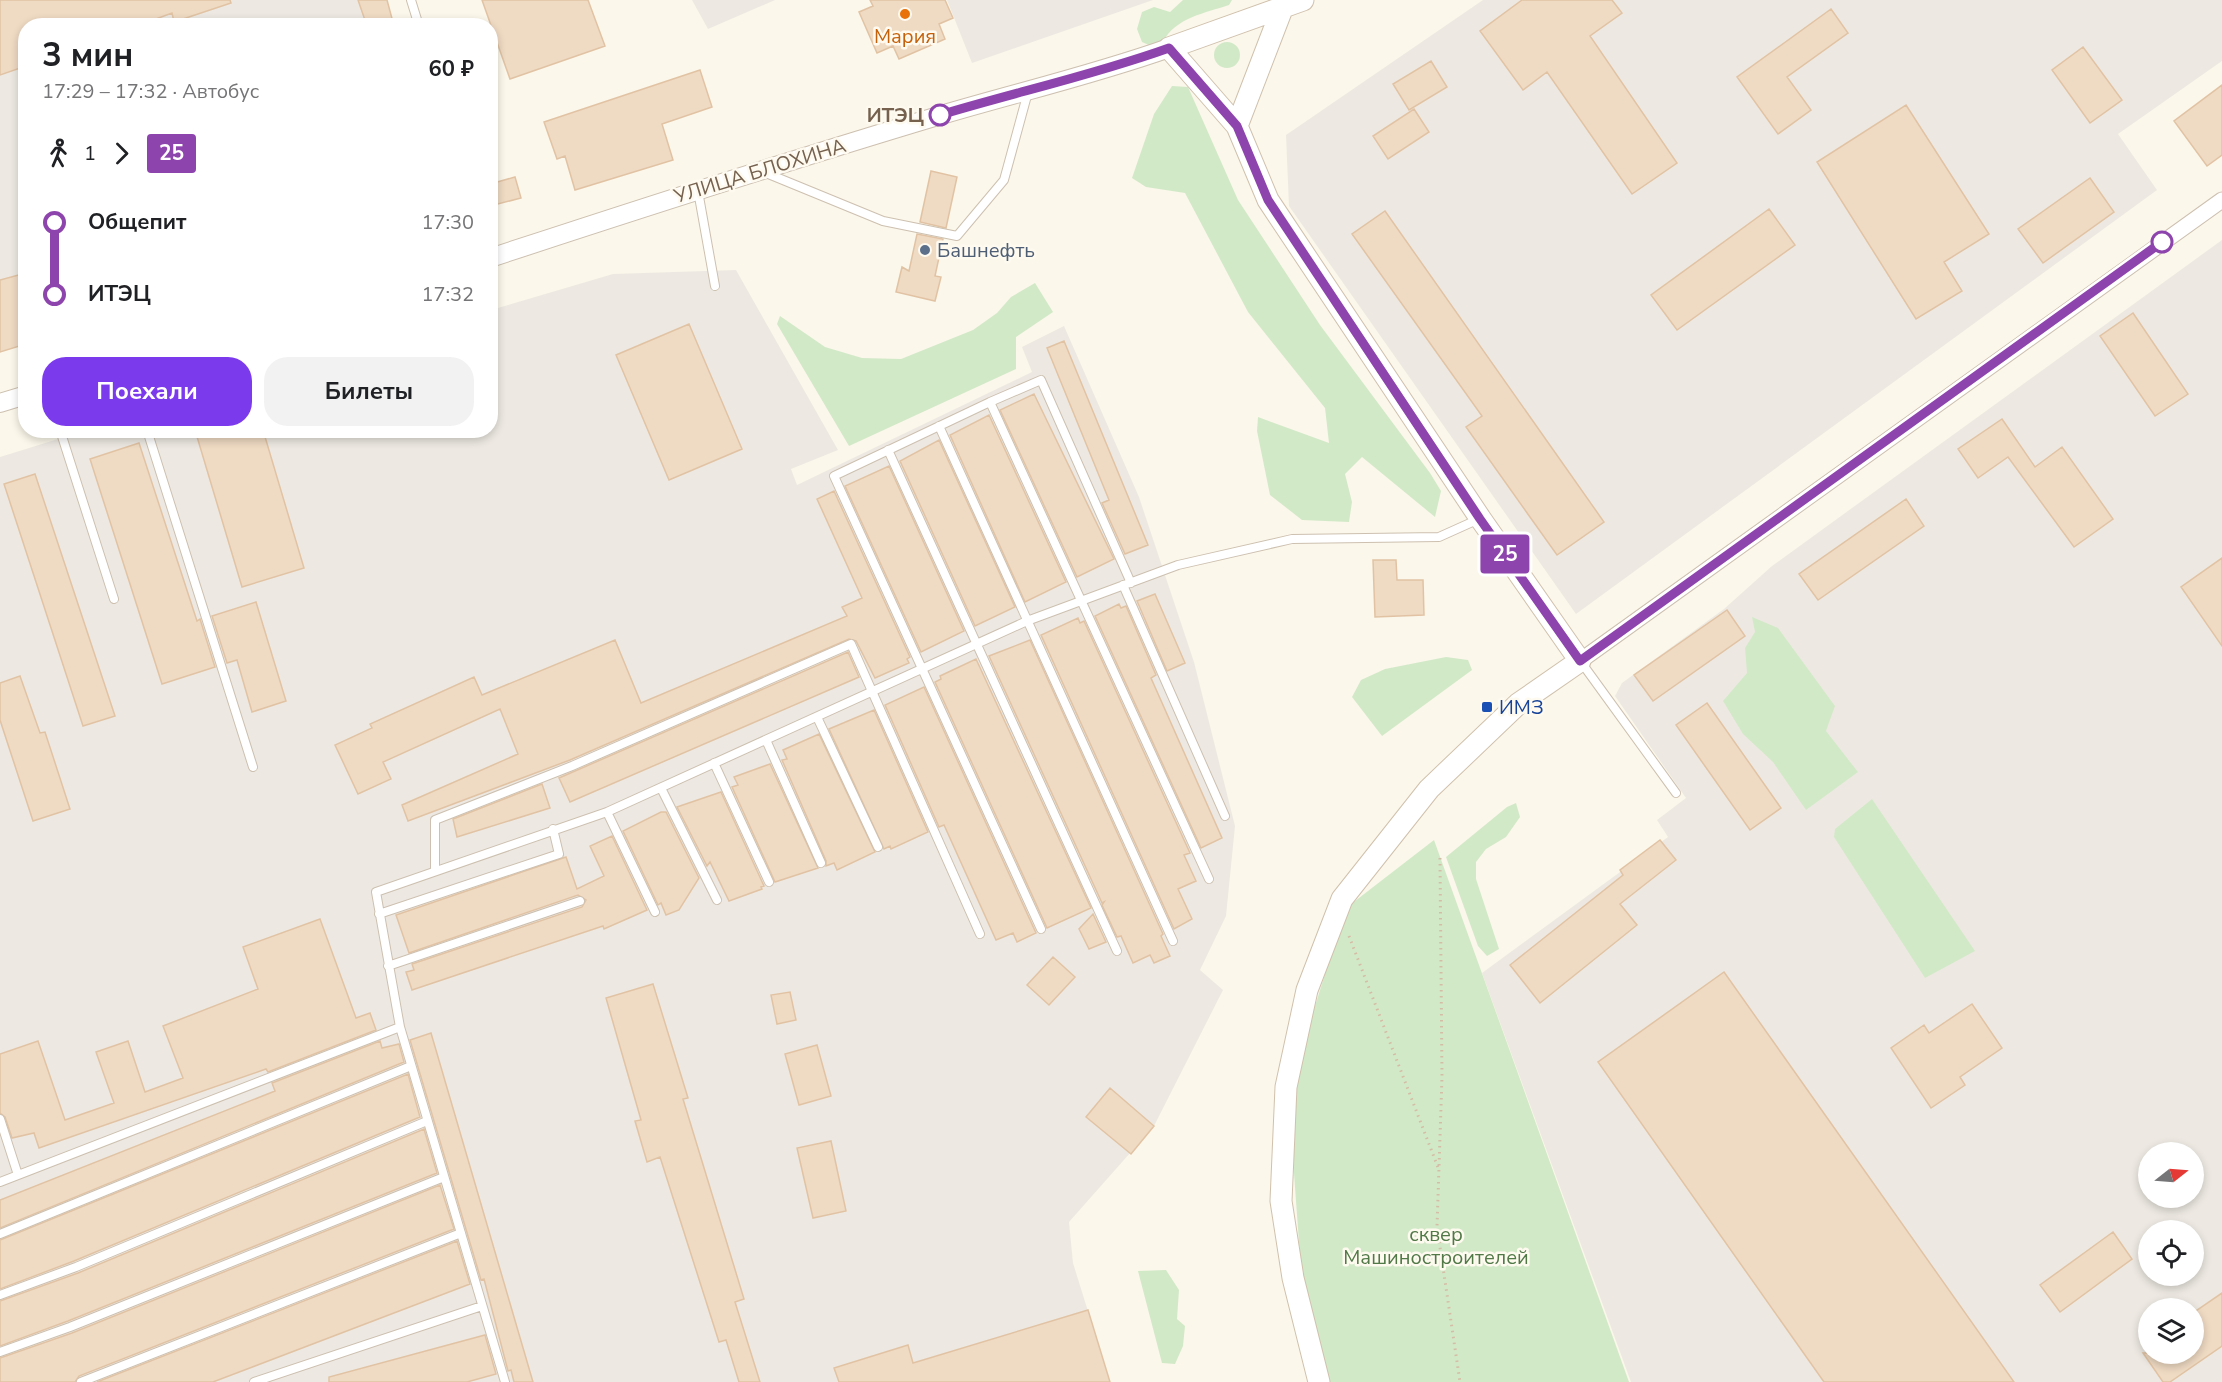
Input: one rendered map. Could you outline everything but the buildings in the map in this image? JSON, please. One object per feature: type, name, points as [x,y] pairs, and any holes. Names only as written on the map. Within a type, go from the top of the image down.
[{"type":"main road","name":"УЛИЦА БЛОХИНА","points":[[1169,48],[1303,0]]},
{"type":"main road","points":[[1237,126],[1282,9]]},
{"type":"main road","points":[[1169,48],[1237,126],[1268,200],[1480,519],[1580,661],[1518,704],[1429,789],[1342,899],[1307,990],[1286,1087],[1281,1201],[1293,1278],[1318,1382]]},
{"type":"street","name":"УЛИЦА БЛОХИНА","points":[[498,255],[759,170],[1030,88],[1122,65],[1169,48]]},
{"type":"street","points":[[1580,661],[2222,200]]},
{"type":"street","points":[[0,402],[18,397]]},
{"type":"lane","points":[[411,0],[416,18]]},
{"type":"lane","points":[[759,170],[883,221],[957,236],[1004,180],[1030,88]]},
{"type":"lane","points":[[698,190],[715,286]]},
{"type":"lane","points":[[1041,929],[834,476],[1041,380],[1225,816]]},
{"type":"lane","points":[[990,402],[1209,879]]},
{"type":"lane","points":[[939,426],[1173,941]]},
{"type":"lane","points":[[63,438],[114,599]]},
{"type":"lane","points":[[150,438],[253,767]]},
{"type":"lane","points":[[888,450],[1117,951]]},
{"type":"lane","points":[[501,1381],[482,1306],[400,1027],[376,892],[607,812],[1028,621],[1178,565],[1292,539],[1439,537],[1480,519]]},
{"type":"lane","points":[[435,871],[435,820],[573,766],[851,644],[980,934]]},
{"type":"lane","points":[[1580,661],[1676,793]]},
{"type":"lane","points":[[817,717],[878,847]]},
{"type":"lane","points":[[766,740],[821,863]]},
{"type":"lane","points":[[714,763],[770,882]]},
{"type":"lane","points":[[661,788],[717,900]]},
{"type":"lane","points":[[607,812],[655,912]]},
{"type":"lane","points":[[380,914],[558,854],[553,829]]},
{"type":"lane","points":[[388,966],[580,901]]},
{"type":"lane","points":[[0,1182],[400,1027]]},
{"type":"lane","points":[[0,1234],[411,1066]]},
{"type":"lane","points":[[0,1119],[18,1175]]},
{"type":"lane","points":[[0,1295],[76,1268],[428,1121]]},
{"type":"lane","points":[[0,1352],[70,1327],[444,1177]]},
{"type":"lane","points":[[81,1382],[461,1233]]},
{"type":"lane","points":[[254,1382],[482,1306]]},
{"type":"path","points":[[1440,858],[1443,1077],[1437,1227],[1460,1382]]},
{"type":"path","points":[[1347,930],[1439,1172]]},
{"type":"shaded area","points":[[0,0],[358,0],[364,18],[18,18],[18,346],[0,352]]},
{"type":"shaded area","points":[[692,0],[775,0],[708,29]]},
{"type":"shaded area","points":[[947,0],[1153,0],[972,63]]},
{"type":"shaded area","points":[[1483,0],[2222,0],[2222,61],[2118,134],[2157,190],[1576,614],[1289,206],[1286,135]]},
{"type":"shaded area","points":[[2222,240],[2222,1382],[1631,1382],[1482,973],[1668,837],[1657,820],[1686,798],[1615,696],[1622,683],[1724,609],[1772,566]]},
{"type":"shaded area","points":[[736,270],[838,450],[791,469],[797,485],[1032,372],[1022,347],[1064,326],[1139,497],[1194,662],[1235,826],[1226,916],[1200,970],[1223,990],[1154,1126],[1069,1222],[1073,1263],[1110,1382],[0,1382],[0,457],[61,438],[498,438],[498,308],[613,274]]},
{"type":"green space","points":[[1183,0],[1232,0],[1229,5],[1183,22],[1168,34],[1163,42],[1151,46],[1142,42],[1137,29],[1142,12],[1154,7],[1170,12]]},
{"type":"green space","points":[[1227,42],[1236,46],[1240,55],[1236,64],[1227,68],[1218,64],[1214,55],[1218,46]]},
{"type":"green space","points":[[1172,86],[1188,87],[1238,200],[1320,325],[1441,491],[1435,517],[1362,457],[1345,474],[1352,502],[1349,522],[1302,520],[1270,495],[1257,431],[1258,417],[1329,443],[1325,408],[1248,312],[1185,193],[1146,187],[1132,178],[1154,114]]},
{"type":"green space","points":[[1035,283],[1053,312],[1016,337],[1016,369],[849,446],[777,324],[780,316],[825,347],[862,358],[901,359],[973,330],[997,313],[1011,297]]},
{"type":"green space","points":[[1752,617],[1778,628],[1835,706],[1826,731],[1858,772],[1806,810],[1773,762],[1743,734],[1723,701],[1747,673],[1745,648],[1755,632]]},
{"type":"green space","points":[[1446,657],[1468,660],[1472,670],[1382,736],[1352,697],[1361,680],[1385,669]]},
{"type":"green space","points":[[1872,799],[1975,951],[1925,978],[1834,837],[1835,829]]},
{"type":"green space","points":[[1516,803],[1520,817],[1506,837],[1486,849],[1476,862],[1476,879],[1499,949],[1487,956],[1478,946],[1446,857],[1507,807]]},
{"type":"green space","name":"сквер Машиностроителей","points":[[1434,840],[1629,1382],[1329,1382],[1301,1270],[1291,1132],[1302,1047],[1346,908]]},
{"type":"green space","points":[[1166,1270],[1179,1290],[1177,1319],[1185,1326],[1183,1346],[1175,1364],[1162,1363],[1138,1271]]},
{"type":"bus line","name":"25","points":[[940,115],[1030,88],[1122,65],[1169,48],[1237,126],[1268,200],[1480,519],[1580,661],[2162,242]]},
{"type":"place","name":"Мария","points":[[905,14]]},
{"type":"place","name":"ИТЭЦ","points":[[940,115]]},
{"type":"place","name":"Башнефть","points":[[925,250]]},
{"type":"place","name":"ИМЗ","points":[[1487,707]]}]
